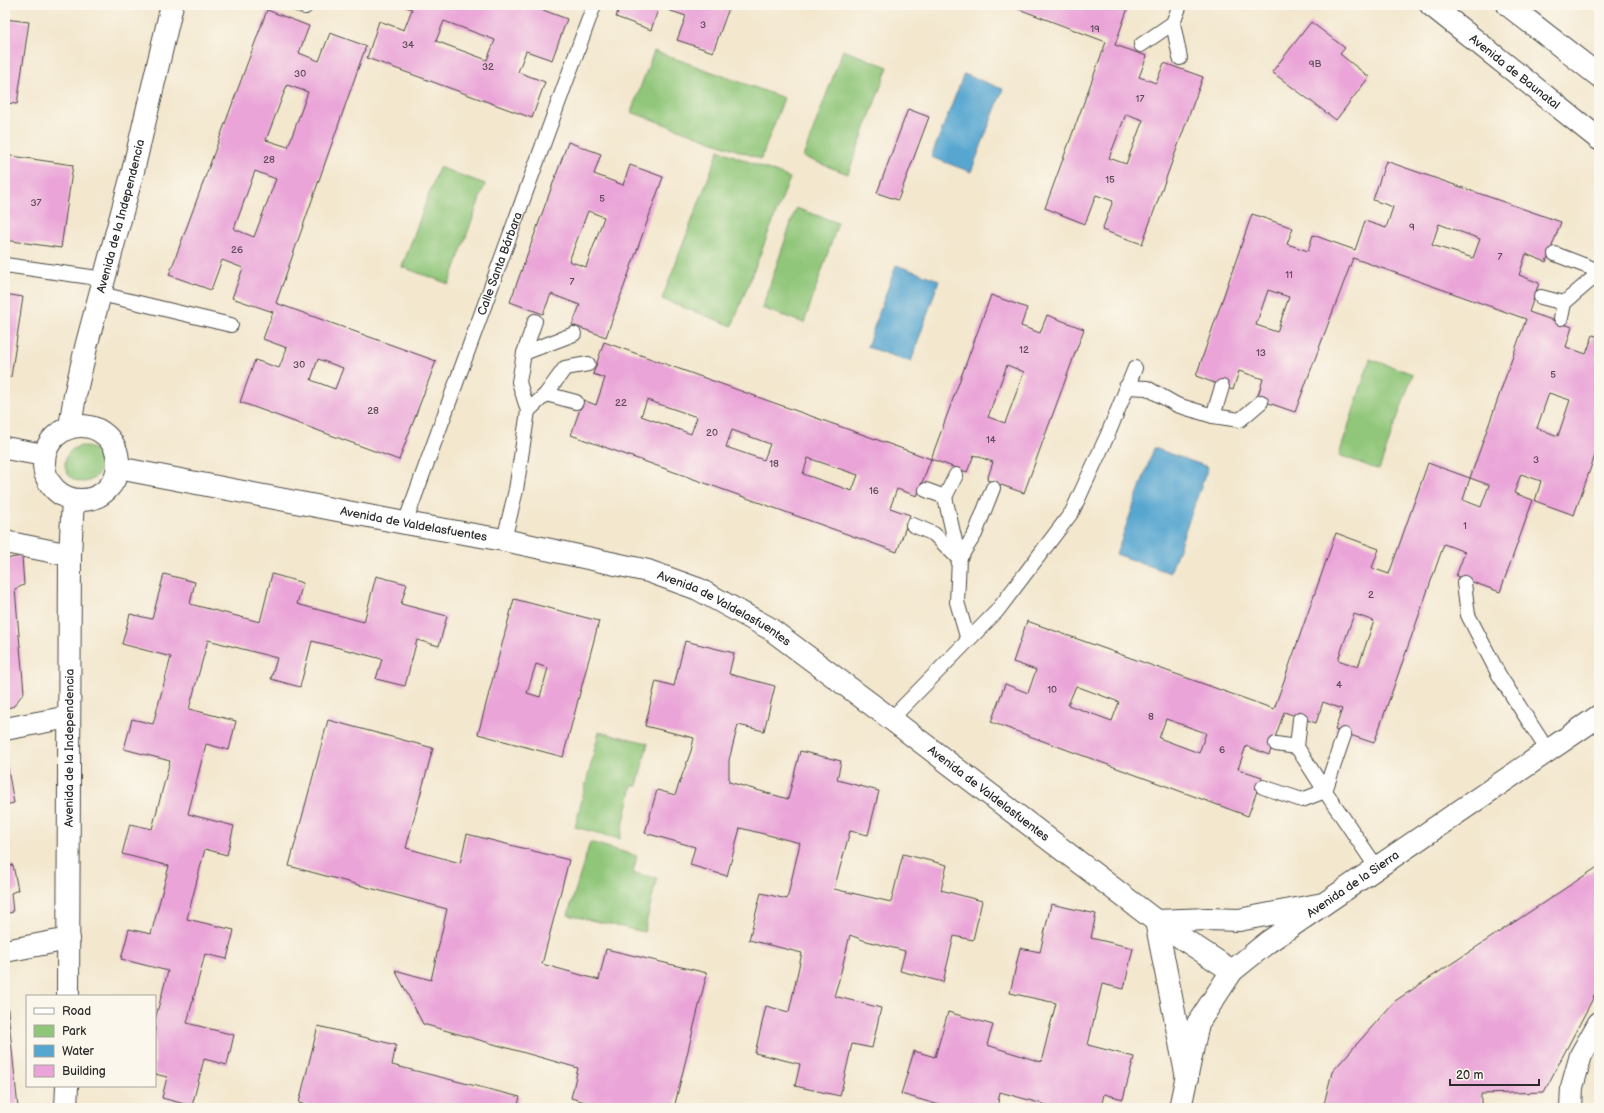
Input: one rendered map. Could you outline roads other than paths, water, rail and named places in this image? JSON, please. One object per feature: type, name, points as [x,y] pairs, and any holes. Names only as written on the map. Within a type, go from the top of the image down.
[{"type":"street","name":"Avenida de la Independencia","points":[[70,427],[75,395],[134,171],[172,5]]},
{"type":"street","name":"Avenida de Baunatal","points":[[1431,5],[1599,139]]},
{"type":"street","points":[[1508,5],[1599,76]]},
{"type":"street","points":[[88,426],[102,432],[111,440],[116,451],[118,468],[114,482],[102,494],[87,500],[73,500],[59,494],[48,481],[44,466],[44,455],[49,444],[54,437],[70,427],[88,426]]},
{"type":"street","points":[[5,448],[44,455]]},
{"type":"street","name":"Avenida de Valdelasfuentes","points":[[118,468],[405,523],[504,540],[648,571],[698,589],[769,628],[891,718],[1156,921],[1232,971]]},
{"type":"street","name":"Avenida de la Independencia","points":[[68,995],[70,555],[73,500]]},
{"type":"street","points":[[5,542],[70,555]]},
{"type":"street","name":"Avenida de la Sierra","points":[[1180,1108],[1198,1023],[1232,971],[1268,942],[1599,716]]},
{"type":"street","points":[[5,729],[69,717]]},
{"type":"street","points":[[1187,1078],[1156,921],[1208,919],[1239,920],[1323,904]]},
{"type":"street","points":[[5,951],[69,939]]},
{"type":"street","points":[[1571,1108],[1572,1087],[1581,1055],[1599,1023]]},
{"type":"street","points":[[66,1108],[67,1087]]},
{"type":"lane","name":"Calle Santa Bárbara","points":[[405,523],[594,5]]},
{"type":"lane","points":[[1180,5],[1173,23],[1180,58]]},
{"type":"lane","points":[[1141,45],[1173,23]]},
{"type":"lane","points":[[1555,254],[1599,272],[1564,304],[1562,318]]},
{"type":"lane","points":[[5,265],[103,286],[231,325]]},
{"type":"lane","points":[[1542,297],[1564,304]]},
{"type":"lane","points":[[504,540],[516,490],[528,412],[519,382],[524,353],[535,321]]},
{"type":"lane","points":[[524,353],[574,334]]},
{"type":"lane","points":[[528,412],[546,394],[565,368],[588,364]]},
{"type":"lane","points":[[891,718],[998,611],[1072,512],[1108,434],[1135,368]]},
{"type":"lane","points":[[1126,387],[1147,388],[1177,404],[1213,416],[1240,420],[1261,402]]},
{"type":"lane","points":[[1213,416],[1222,387]]},
{"type":"lane","points":[[546,394],[576,402]]},
{"type":"lane","points":[[956,475],[945,497],[959,558],[957,602],[968,640]]},
{"type":"lane","points":[[959,558],[975,534],[993,488]]},
{"type":"lane","points":[[926,490],[945,497]]},
{"type":"lane","points":[[913,525],[934,534],[959,558]]},
{"type":"lane","points":[[1464,583],[1468,614],[1499,675],[1548,751]]},
{"type":"lane","points":[[1300,718],[1297,747],[1377,868]]},
{"type":"lane","points":[[1263,787],[1302,800],[1325,791],[1344,735]]},
{"type":"lane","points":[[1276,744],[1297,747]]},
{"type":"water","points":[[964,74],[1003,89],[971,172],[931,157]]},
{"type":"water","points":[[896,265],[939,280],[911,362],[867,347]]},
{"type":"water","points":[[1154,448],[1208,467],[1170,573],[1116,554]]}]
